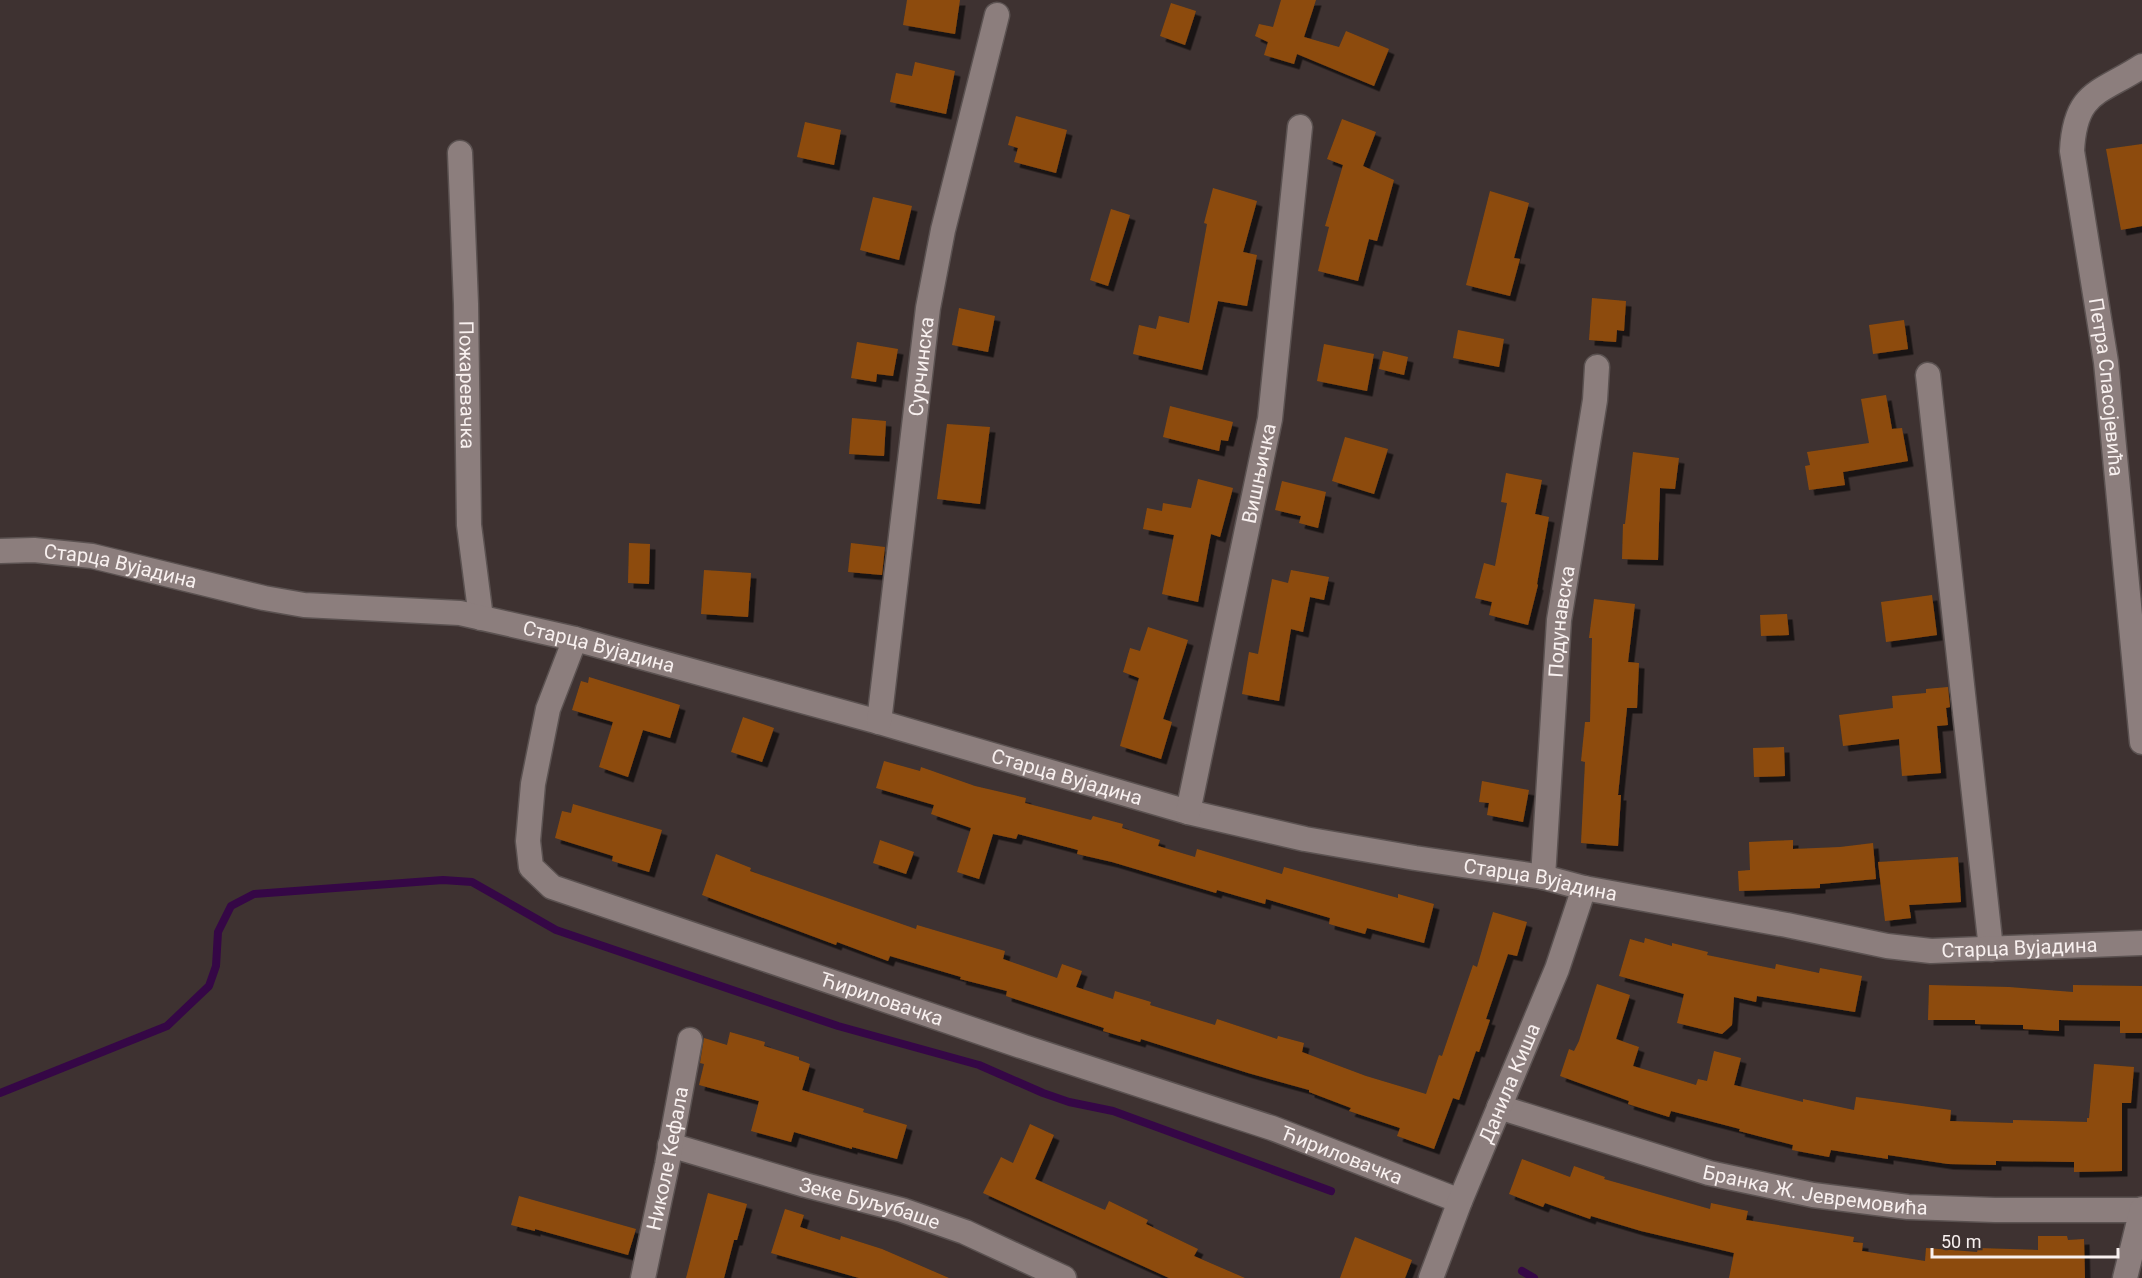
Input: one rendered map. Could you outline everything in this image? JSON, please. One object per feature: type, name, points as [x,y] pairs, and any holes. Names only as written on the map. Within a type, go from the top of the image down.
[{"type":"street","name":"Сурчинска","points":[[879,722],[928,308],[944,230],[997,15]]},
{"type":"street","name":"Петра Спасојевића","points":[[2142,66],[2103,87],[2088,99],[2079,112],[2073,129],[2072,152],[2106,362],[2142,742]]},
{"type":"street","name":"Вишњичка","points":[[1188,812],[1270,419],[1299,127]]},
{"type":"street","name":"Пожаревачка","points":[[460,153],[466,304],[469,525],[481,618]]},
{"type":"street","name":"Подунавска","points":[[1543,877],[1559,620],[1595,399],[1597,367]]},
{"type":"street","points":[[1928,375],[1991,949]]},
{"type":"street","name":"Старца Вујадина","points":[[0,551],[34,550],[93,556],[264,598],[304,605],[460,613],[575,639],[879,722],[1188,812],[1305,839],[1543,877],[1584,888],[1787,925],[1887,946],[1931,951],[2142,943]]},
{"type":"street","name":"Ћириловачка","points":[[575,639],[548,710],[533,784],[528,841],[531,867],[552,887],[1024,1047],[1272,1128],[1460,1201]]},
{"type":"street","name":"Данила Киша","points":[[1431,1278],[1460,1201],[1557,969],[1584,888]]},
{"type":"street","name":"Николе Кефала","points":[[643,1278],[690,1040]]},
{"type":"street","name":"Бранка Ж. Јевремовића","points":[[1499,1107],[1709,1173],[1813,1195],[1908,1208],[2142,1210]]},
{"type":"street","name":"Зеке Буљубаше","points":[[670,1145],[805,1185],[902,1210],[965,1232],[1064,1278]]},
{"type":"street","points":[[2125,1278],[2142,1210]]},
{"type":"building","points":[[907,0],[960,0],[955,34],[903,25]]},
{"type":"building","points":[[1281,0],[1316,0],[1304,37],[1339,47],[1346,31],[1389,49],[1374,86],[1297,54],[1294,64],[1264,55],[1268,42],[1255,36],[1259,24],[1273,27]]},
{"type":"building","points":[[1171,3],[1196,11],[1185,45],[1160,36]]},
{"type":"building","points":[[915,62],[955,71],[946,114],[890,102],[896,73],[912,76]]},
{"type":"building","points":[[1016,116],[1067,130],[1056,173],[1014,162],[1018,148],[1008,145]]},
{"type":"building","points":[[1342,119],[1376,132],[1363,166],[1394,180],[1377,241],[1369,239],[1358,281],[1318,271],[1329,227],[1325,226],[1343,165],[1327,159]]},
{"type":"building","points":[[805,122],[841,130],[834,165],[797,157]]},
{"type":"building","points":[[2142,144],[2142,226],[2121,230],[2106,149]]},
{"type":"building","points":[[1213,188],[1257,201],[1243,252],[1257,255],[1247,306],[1218,301],[1202,370],[1133,354],[1139,325],[1156,329],[1159,316],[1189,323],[1207,224],[1204,223]]},
{"type":"building","points":[[1490,191],[1529,203],[1514,258],[1520,259],[1510,296],[1466,285]]},
{"type":"building","points":[[873,197],[912,206],[899,260],[860,250]]},
{"type":"building","points":[[1111,209],[1130,215],[1108,286],[1090,280]]},
{"type":"building","points":[[1592,298],[1626,301],[1624,331],[1617,330],[1616,342],[1589,340]]},
{"type":"building","points":[[959,308],[995,316],[988,352],[952,345]]},
{"type":"building","points":[[1904,320],[1908,349],[1873,354],[1869,325]]},
{"type":"building","points":[[1458,330],[1504,339],[1499,367],[1453,358]]},
{"type":"building","points":[[857,342],[898,349],[893,376],[877,374],[876,382],[851,378]]},
{"type":"building","points":[[1324,344],[1374,354],[1367,391],[1317,381]]},
{"type":"building","points":[[1383,351],[1408,357],[1404,375],[1379,369]]},
{"type":"building","points":[[1886,395],[1892,429],[1902,428],[1908,461],[1843,472],[1845,485],[1809,490],[1805,466],[1810,465],[1807,452],[1869,443],[1861,399]]},
{"type":"building","points":[[1170,406],[1233,422],[1228,441],[1221,440],[1219,451],[1163,437]]},
{"type":"building","points":[[852,418],[886,421],[884,456],[849,454]]},
{"type":"building","points":[[947,424],[990,427],[980,504],[937,499]]},
{"type":"building","points":[[1345,437],[1388,449],[1374,494],[1332,481]]},
{"type":"building","points":[[1633,452],[1679,458],[1675,489],[1660,488],[1658,560],[1622,559],[1623,524],[1625,524]]},
{"type":"building","points":[[1506,473],[1542,480],[1535,514],[1549,517],[1538,585],[1528,625],[1489,615],[1492,602],[1475,598],[1484,563],[1495,566],[1507,503],[1501,502]]},
{"type":"building","points":[[1198,479],[1233,488],[1220,537],[1211,534],[1198,602],[1162,594],[1174,535],[1143,529],[1147,508],[1162,511],[1163,503],[1191,508]]},
{"type":"building","points":[[1282,481],[1326,492],[1318,528],[1299,523],[1301,516],[1275,510]]},
{"type":"building","points":[[629,543],[650,544],[649,584],[628,583]]},
{"type":"building","points":[[851,543],[885,547],[882,575],[848,572]]},
{"type":"building","points":[[704,570],[751,573],[748,617],[701,614]]},
{"type":"building","points":[[1291,570],[1329,577],[1324,600],[1310,597],[1303,632],[1291,629],[1279,701],[1242,694],[1249,652],[1258,654],[1272,579],[1288,583]]},
{"type":"building","points":[[1932,595],[1937,635],[1886,642],[1881,602]]},
{"type":"building","points":[[1594,599],[1635,604],[1628,662],[1639,663],[1637,708],[1627,708],[1618,795],[1621,795],[1618,846],[1581,843],[1585,762],[1581,761],[1585,722],[1590,722],[1592,638],[1589,638]]},
{"type":"building","points":[[1787,614],[1789,635],[1761,636],[1760,615]]},
{"type":"building","points":[[1148,627],[1188,640],[1163,719],[1172,722],[1161,759],[1120,746],[1139,678],[1123,672],[1130,648],[1140,651]]},
{"type":"building","points":[[589,677],[680,705],[670,738],[643,730],[628,777],[599,767],[613,722],[572,710],[581,681],[588,683]]},
{"type":"building","points":[[1948,687],[1950,707],[1946,708],[1948,725],[1937,726],[1941,773],[1902,776],[1899,739],[1843,746],[1839,715],[1893,708],[1892,696],[1926,693],[1926,689]]},
{"type":"building","points":[[743,717],[774,728],[762,762],[731,752]]},
{"type":"building","points":[[1784,747],[1785,776],[1754,777],[1753,748]]},
{"type":"building","points":[[884,761],[920,771],[921,767],[975,786],[1026,798],[1025,803],[1091,820],[1093,816],[1123,824],[1122,828],[1160,840],[1158,846],[1195,857],[1197,849],[1282,874],[1284,867],[1398,898],[1398,894],[1434,904],[1424,943],[1367,928],[1365,934],[1329,924],[1330,918],[1266,899],[1265,904],[1217,890],[1216,893],[1077,854],[1078,850],[1018,834],[1016,839],[993,834],[979,879],[957,872],[971,828],[931,814],[934,805],[876,788]]},
{"type":"building","points":[[1482,781],[1529,790],[1523,822],[1487,815],[1489,803],[1479,802]]},
{"type":"building","points":[[573,804],[662,830],[649,872],[612,861],[613,856],[555,838],[562,811],[571,813]]},
{"type":"building","points":[[880,840],[914,852],[906,874],[873,863]]},
{"type":"building","points":[[1793,840],[1793,849],[1873,843],[1876,879],[1820,884],[1820,888],[1739,891],[1738,871],[1750,870],[1749,842]]},
{"type":"building","points":[[716,854],[751,868],[750,871],[916,929],[917,925],[1005,951],[1003,959],[1057,978],[1062,964],[1082,971],[1076,987],[1113,999],[1115,991],[1151,1002],[1150,1005],[1215,1025],[1217,1019],[1277,1039],[1278,1036],[1304,1043],[1302,1052],[1366,1076],[1426,1094],[1439,1055],[1442,1056],[1473,965],[1477,967],[1493,912],[1527,922],[1517,956],[1508,954],[1486,1019],[1490,1020],[1479,1052],[1476,1051],[1459,1100],[1453,1098],[1434,1149],[1397,1136],[1400,1128],[1349,1111],[1351,1108],[1309,1092],[1309,1090],[1141,1039],[1140,1042],[1103,1031],[1104,1028],[1006,996],[1007,991],[960,979],[961,977],[890,956],[888,961],[837,942],[836,945],[702,895]]},
{"type":"building","points":[[1958,857],[1961,902],[1909,905],[1911,918],[1885,921],[1878,862]]},
{"type":"building","points":[[1645,938],[1672,946],[1672,943],[1708,952],[1707,955],[1775,969],[1776,964],[1819,973],[1820,968],[1862,976],[1855,1012],[1757,996],[1756,1002],[1734,997],[1732,1025],[1722,1034],[1677,1023],[1684,994],[1619,976],[1630,939],[1644,943]]},
{"type":"building","points":[[1597,984],[1630,995],[1616,1039],[1639,1047],[1633,1066],[1696,1085],[1698,1079],[1707,1081],[1714,1051],[1741,1058],[1734,1085],[1803,1102],[1803,1099],[1854,1110],[1856,1097],[1951,1110],[1950,1121],[2087,1122],[2094,1064],[2134,1067],[2131,1103],[2122,1103],[2122,1171],[2074,1172],[2074,1162],[1996,1161],[1996,1165],[1948,1164],[1888,1155],[1888,1159],[1831,1150],[1829,1157],[1792,1150],[1793,1145],[1739,1131],[1740,1129],[1671,1111],[1669,1117],[1628,1104],[1629,1101],[1560,1076],[1569,1049],[1574,1051],[1579,1041]]},
{"type":"building","points":[[1929,985],[2009,987],[2073,992],[2073,985],[2142,986],[2142,1033],[2120,1033],[2120,1021],[2059,1020],[2059,1031],[2023,1029],[2023,1025],[1975,1024],[1975,1020],[1928,1020]]},
{"type":"building","points":[[730,1032],[765,1042],[764,1046],[799,1057],[799,1060],[810,1064],[802,1090],[907,1125],[897,1159],[794,1132],[791,1142],[751,1131],[759,1101],[699,1085],[704,1064],[700,1063],[704,1038],[727,1045]]},
{"type":"building","points":[[1030,1124],[1054,1135],[1035,1179],[1105,1210],[1109,1201],[1148,1220],[1146,1224],[1198,1249],[1194,1256],[1245,1278],[1169,1278],[983,1193],[1001,1157],[1013,1163]]},
{"type":"building","points":[[1522,1159],[1570,1177],[1574,1166],[1605,1177],[1604,1179],[1710,1209],[1711,1203],[1748,1211],[1746,1220],[1854,1237],[1853,1242],[1863,1243],[1862,1251],[1925,1261],[1926,1248],[1977,1252],[1978,1248],[2038,1250],[2038,1236],[2067,1236],[2068,1240],[2084,1239],[2085,1278],[1729,1278],[1734,1253],[1641,1231],[1591,1216],[1590,1219],[1545,1203],[1543,1207],[1509,1194]]},
{"type":"building","points":[[708,1193],[747,1204],[724,1278],[686,1278]]},
{"type":"building","points":[[519,1196],[636,1229],[628,1255],[535,1229],[535,1231],[511,1225]]},
{"type":"building","points":[[785,1209],[804,1215],[800,1227],[840,1240],[841,1236],[882,1249],[949,1278],[859,1278],[771,1253]]},
{"type":"building","points":[[1355,1237],[1412,1260],[1405,1278],[1340,1278]]},
{"type":"waterway","points":[[0,1093],[167,1026],[209,986],[216,966],[218,932],[231,906],[254,894],[443,880],[472,882],[556,930],[838,1026],[979,1065],[1043,1093],[1069,1102],[1113,1111],[1331,1191]]},
{"type":"waterway","points":[[1522,1271],[1534,1278]]}]
